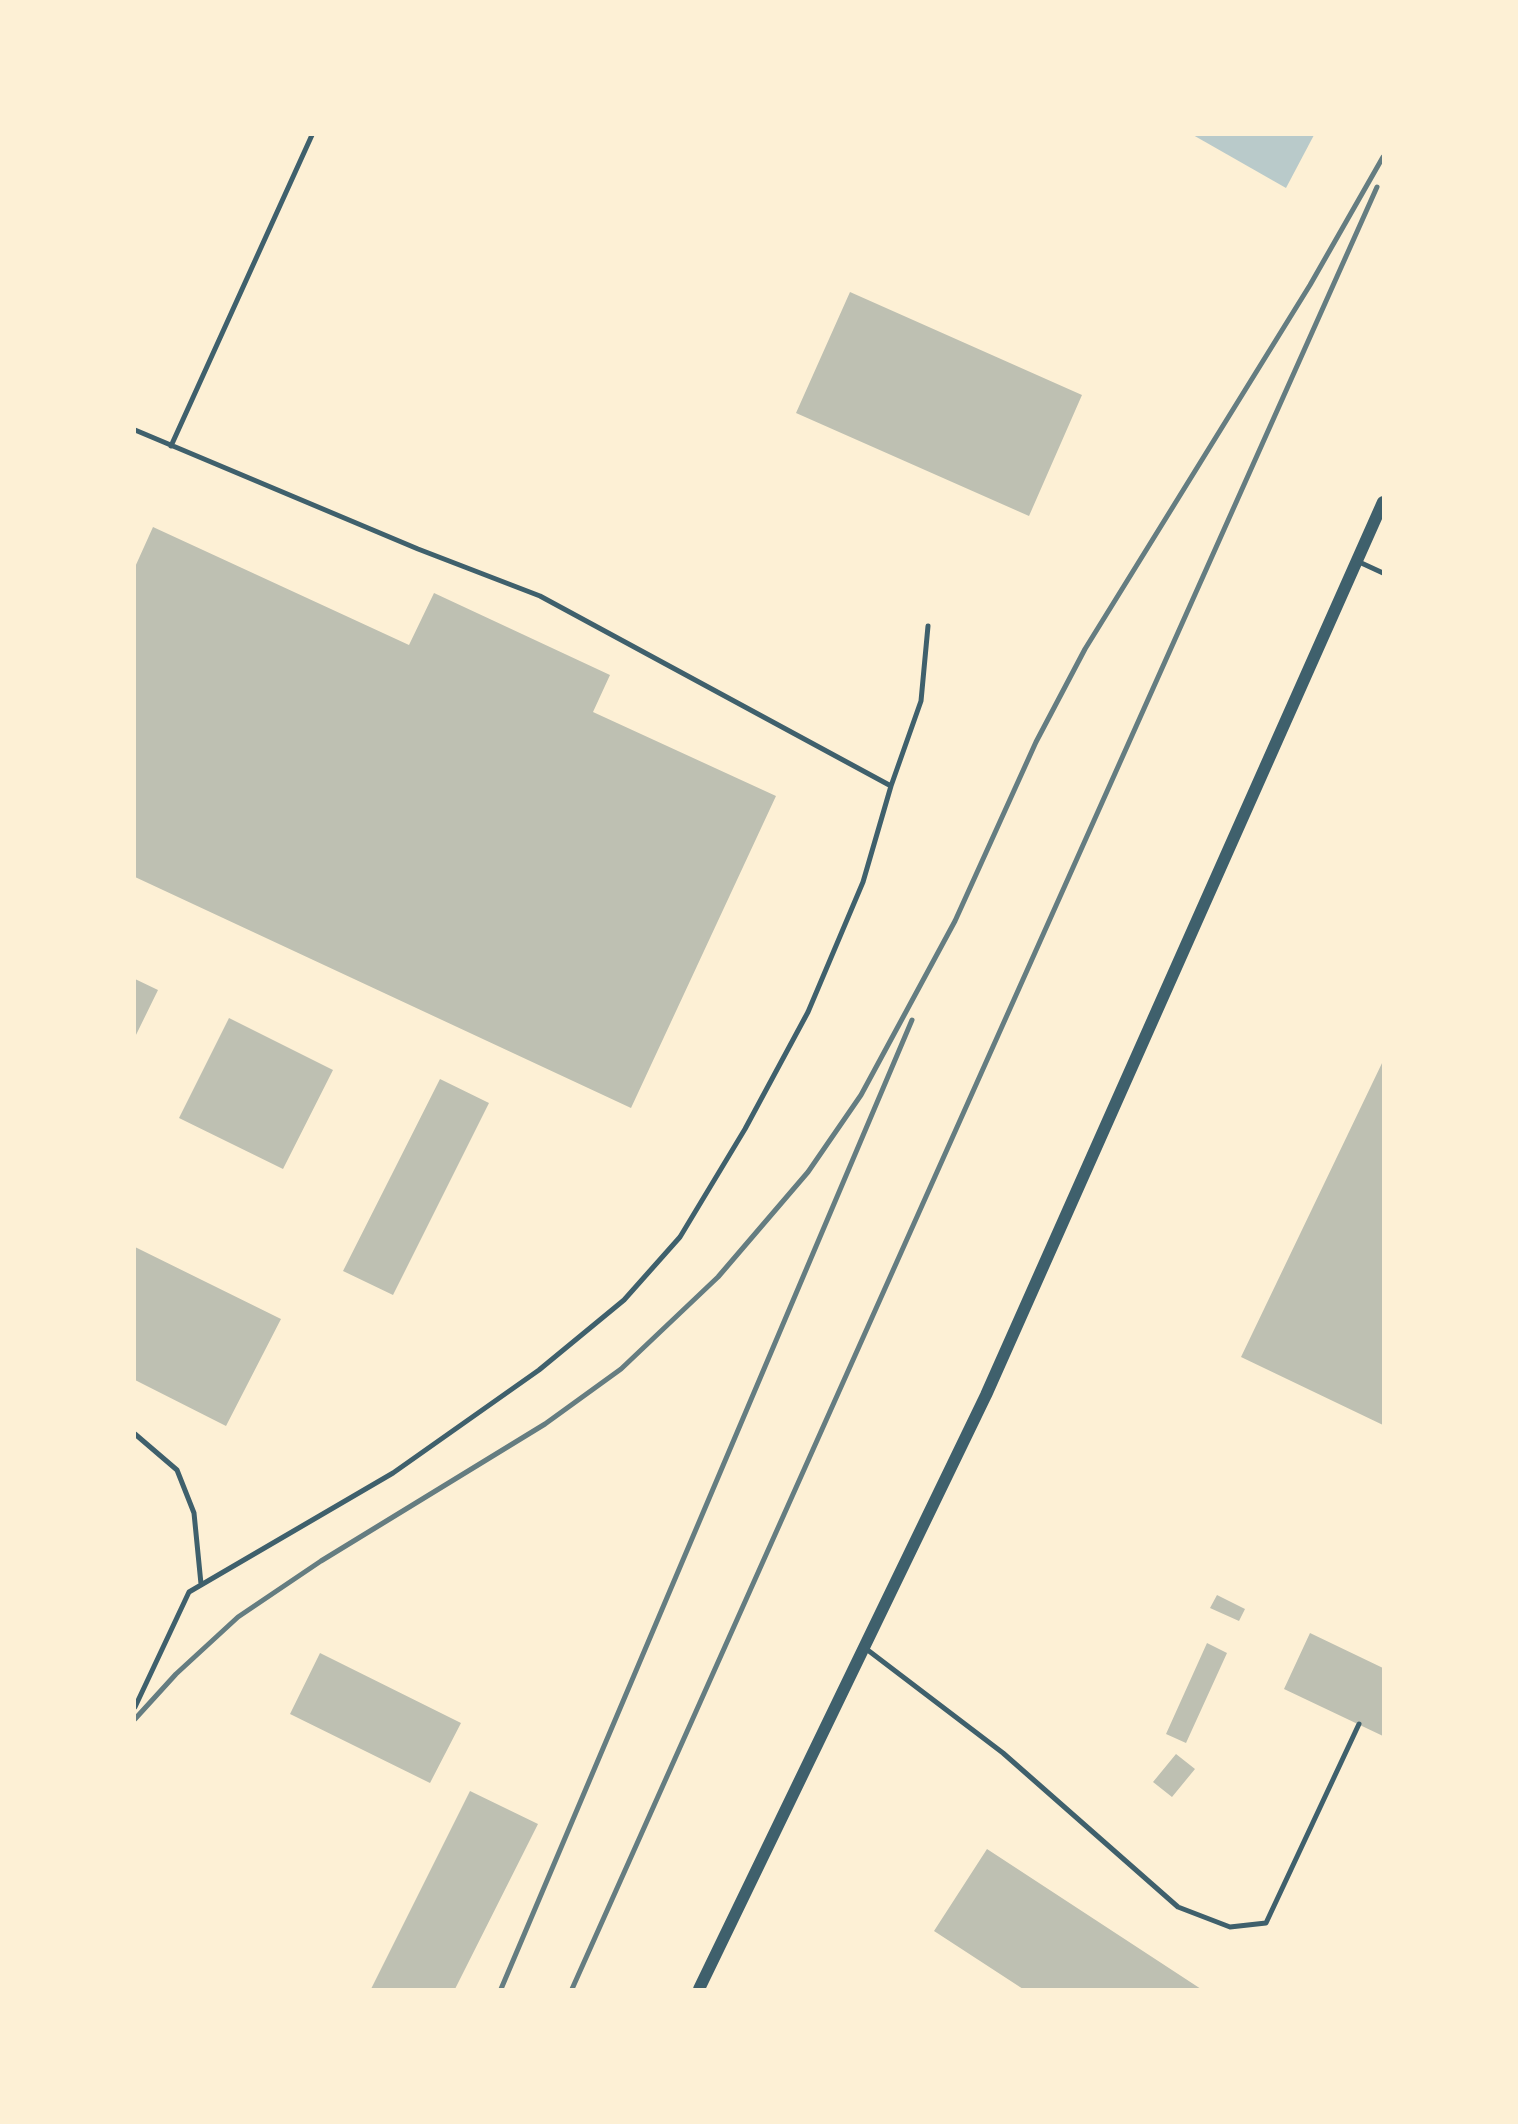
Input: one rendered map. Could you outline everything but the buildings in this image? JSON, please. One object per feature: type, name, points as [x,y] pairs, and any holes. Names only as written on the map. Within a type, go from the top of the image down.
[{"type":"street","points":[[699,1989],[986,1395],[1383,502]]},
{"type":"lane","points":[[171,446],[312,135]]},
{"type":"lane","points":[[135,430],[540,596],[891,786]]},
{"type":"lane","points":[[1357,561],[1383,573]]},
{"type":"lane","points":[[135,1707],[189,1592],[393,1473],[539,1370],[624,1300],[680,1237],[745,1129],[808,1012],[863,881],[891,786],[921,701],[928,626]]},
{"type":"lane","points":[[135,1434],[177,1470],[194,1513],[201,1584]]},
{"type":"lane","points":[[864,1648],[1003,1753],[1178,1907],[1230,1927],[1266,1923],[1359,1724]]},
{"type":"shaded area","points":[[1193,135],[1314,135],[1286,188]]},
{"type":"railway","points":[[135,1719],[176,1674],[238,1617],[321,1561],[545,1424],[621,1369],[718,1277],[808,1172],[861,1095],[955,921],[1036,742],[1085,649],[1310,285],[1383,157]]},
{"type":"railway","points":[[572,1989],[1377,187]]},
{"type":"railway","points":[[501,1989],[912,1020]]}]
